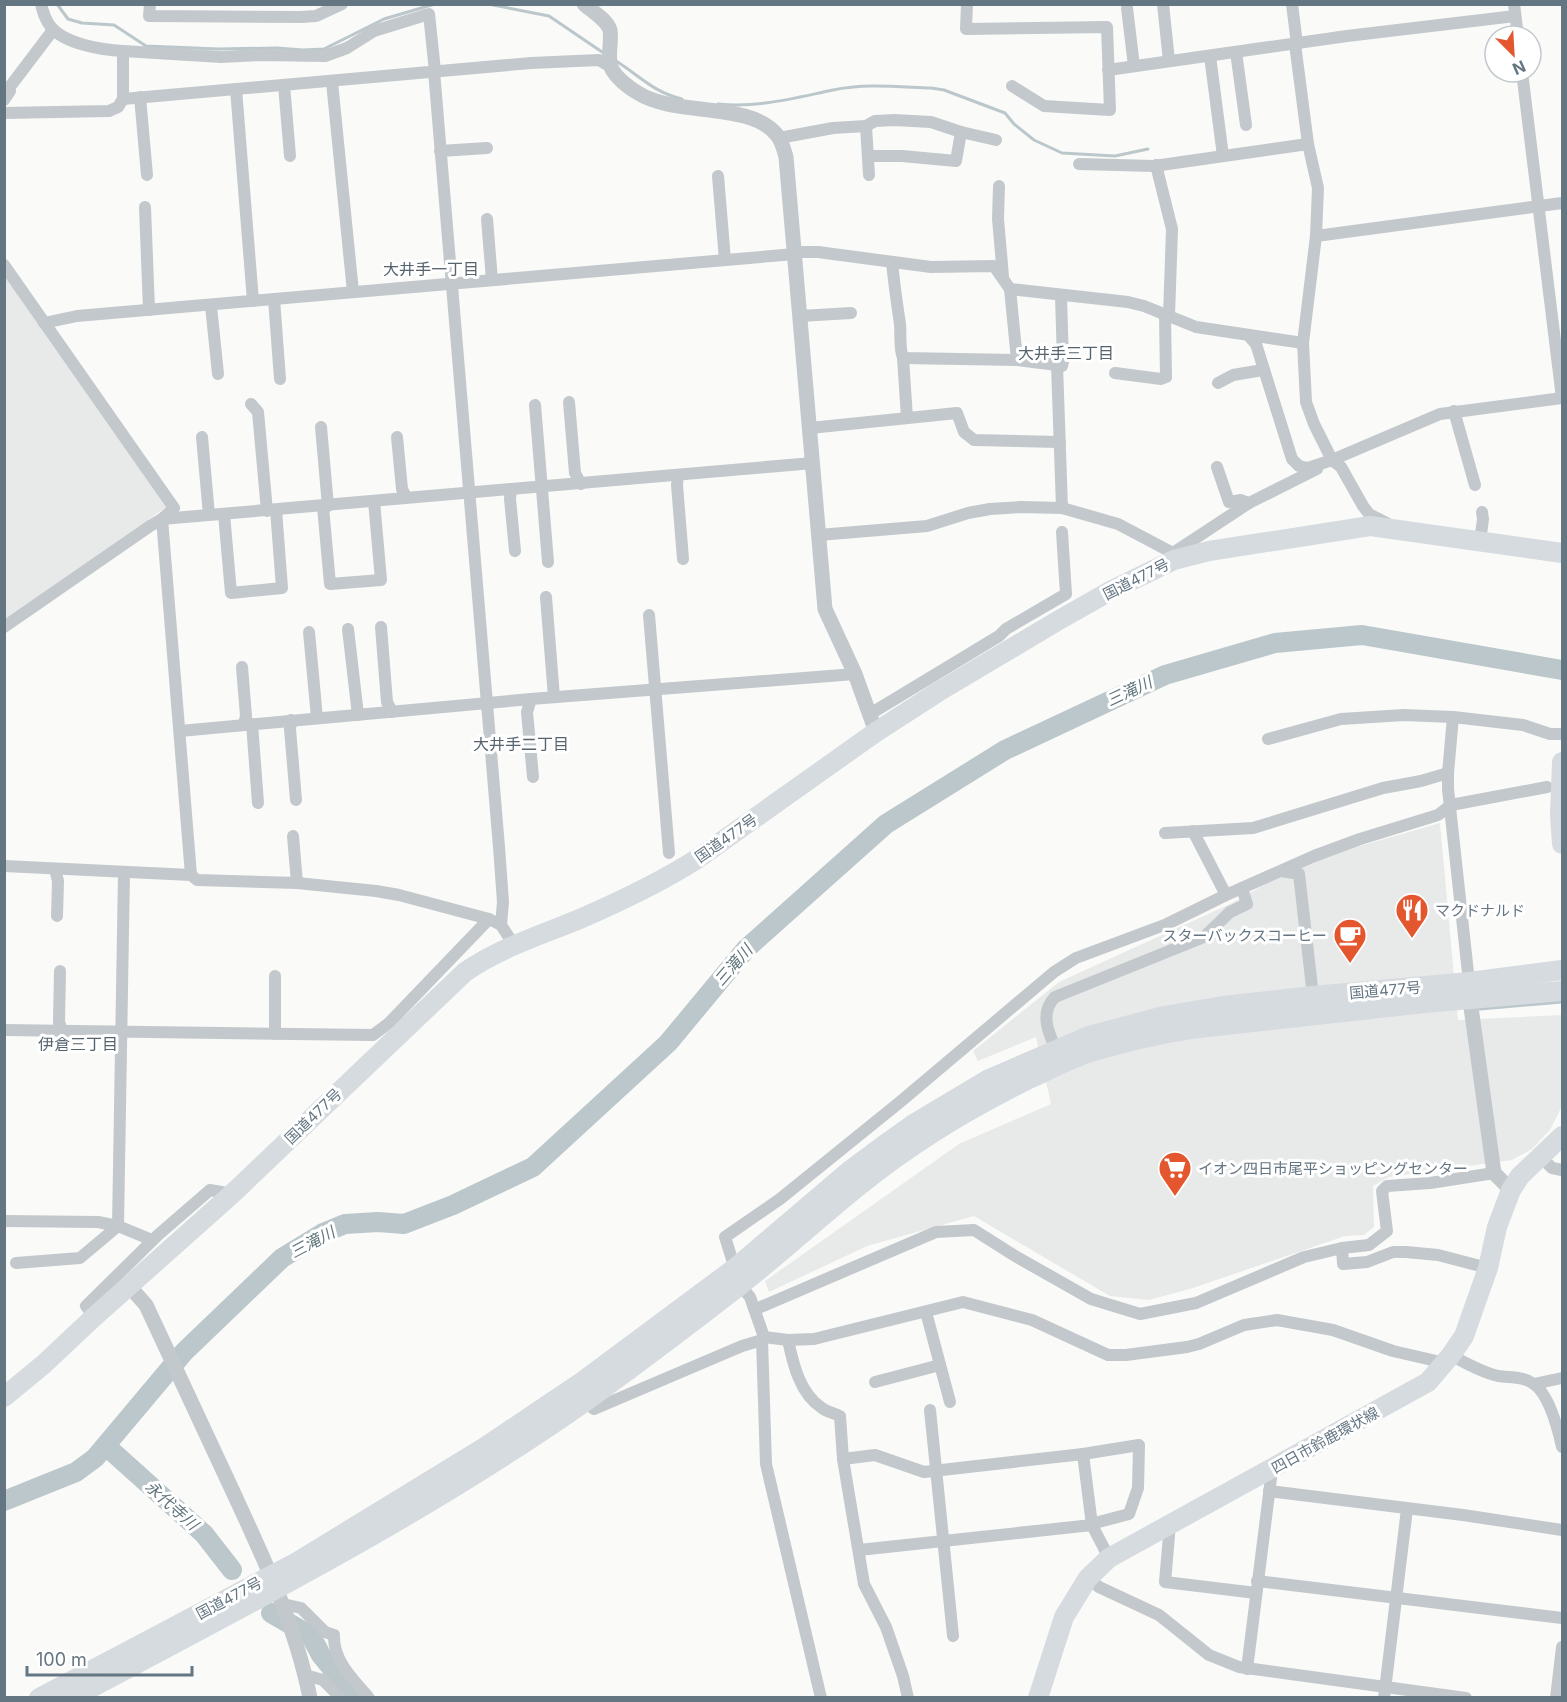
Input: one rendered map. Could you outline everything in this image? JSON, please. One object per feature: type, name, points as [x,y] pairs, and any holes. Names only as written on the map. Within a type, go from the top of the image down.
[{"type":"main road","name":"国道477号","points":[[4,1397],[44,1364],[232,1194],[465,972],[483,959],[583,918],[673,874],[707,853],[873,723],[938,692],[1059,620],[1174,556],[1370,526],[1563,553]]},
{"type":"main road","points":[[1563,762],[1560,815],[1563,844]]},
{"type":"main road","name":"国道477号","points":[[72,1698],[279,1595],[486,1466],[584,1401],[738,1277],[849,1171],[915,1123],[987,1080],[1059,1057],[1092,1052],[1157,1034],[1325,1013],[1470,991],[1563,970]]},
{"type":"main road","name":"国道477号","points":[[1059,1057],[1089,1036],[1164,1016],[1223,1006],[1313,996],[1470,991],[1563,991]]},
{"type":"main road","name":"四日市鈴鹿環状線","points":[[1038,1698],[1064,1617],[1088,1578],[1109,1558],[1428,1382],[1464,1336],[1488,1268],[1497,1227],[1511,1190],[1520,1176],[1563,1136]]},
{"type":"main road","name":"国道477号","points":[[39,1698],[279,1595],[374,1516],[485,1447],[738,1277]]},
{"type":"street","points":[[41,4],[53,30],[84,45],[123,51],[221,57],[325,56],[347,48],[374,31],[429,14],[502,891],[501,925]]},
{"type":"street","points":[[150,4],[149,16],[211,18],[316,16],[342,4]]},
{"type":"street","points":[[584,4],[610,29],[611,61],[622,80],[638,94],[678,106],[747,116],[763,123],[779,138],[786,157],[825,609],[855,674],[873,723],[1006,629],[1066,594],[1062,532]]},
{"type":"street","points":[[967,4],[966,29],[1107,27],[1110,110],[1044,106],[1012,86]]},
{"type":"street","points":[[1163,4],[1169,61]]},
{"type":"street","points":[[1292,4],[1308,144],[1318,188],[1316,236],[1303,344],[1306,402],[1332,460],[1341,467],[1369,514],[1410,533]]},
{"type":"street","points":[[1127,8],[1134,66]]},
{"type":"street","points":[[1108,70],[1515,10]]},
{"type":"street","points":[[6,91],[53,30]]},
{"type":"street","points":[[4,113],[110,111],[118,107],[123,99],[123,51]]},
{"type":"street","points":[[1236,52],[1246,125]]},
{"type":"street","points":[[1210,56],[1223,156]]},
{"type":"street","points":[[123,99],[531,63],[611,61]]},
{"type":"street","points":[[332,82],[353,292]]},
{"type":"street","points":[[819,535],[927,526],[968,513],[990,509],[1062,508],[1118,524],[1174,556],[1249,503],[1332,460],[1440,414],[1563,398],[1523,84]]},
{"type":"street","points":[[284,85],[291,156]]},
{"type":"street","points":[[236,89],[253,301]]},
{"type":"street","points":[[140,97],[147,175]]},
{"type":"street","points":[[779,138],[833,128],[866,126],[875,121],[919,120],[996,140]]},
{"type":"street","points":[[866,126],[869,175]]},
{"type":"street","points":[[868,156],[902,156],[956,161],[961,132]]},
{"type":"street","points":[[1079,164],[1156,165],[1308,144]]},
{"type":"street","points":[[440,152],[487,148]]},
{"type":"street","points":[[1115,373],[1161,379],[1166,377],[1172,229],[1156,165]]},
{"type":"street","points":[[718,176],[724,260]]},
{"type":"street","points":[[999,186],[998,219],[1017,360]]},
{"type":"street","points":[[1316,236],[1563,203]]},
{"type":"street","points":[[145,207],[149,310]]},
{"type":"street","points":[[487,219],[492,280]]},
{"type":"street","points":[[44,323],[77,316],[818,252],[931,267],[994,266],[1007,285],[1061,296],[1128,302],[1196,327],[1303,344]]},
{"type":"street","points":[[892,262],[908,418]]},
{"type":"street","points":[[4,265],[174,508],[162,519],[4,627]]},
{"type":"street","points":[[903,358],[1017,360],[1062,366],[1061,296]]},
{"type":"street","points":[[274,299],[280,379]]},
{"type":"street","points":[[211,306],[218,374]]},
{"type":"street","points":[[800,316],[851,313]]},
{"type":"street","points":[[1248,335],[1256,344],[1292,459],[1299,466],[1308,468],[1332,460]]},
{"type":"street","points":[[1057,365],[1062,508]]},
{"type":"street","points":[[1218,383],[1233,375],[1263,370]]},
{"type":"street","points":[[569,402],[576,473],[580,484]]},
{"type":"street","points":[[224,514],[231,593],[282,588],[258,412],[251,404]]},
{"type":"street","points":[[536,405],[548,562]]},
{"type":"street","points":[[1454,411],[1475,485]]},
{"type":"street","points":[[810,428],[957,413],[964,432],[974,440],[1060,442]]},
{"type":"street","points":[[321,427],[330,585],[381,580],[374,501]]},
{"type":"street","points":[[202,437],[209,515]]},
{"type":"street","points":[[398,437],[402,489],[406,497]]},
{"type":"street","points":[[162,519],[813,463]]},
{"type":"street","points":[[1217,467],[1229,502],[1241,500],[1249,503]]},
{"type":"street","points":[[678,475],[683,559]]},
{"type":"street","points":[[511,489],[515,551]]},
{"type":"street","points":[[1480,542],[1482,512]]},
{"type":"street","points":[[162,519],[191,875]]},
{"type":"street","points":[[546,597],[554,697]]},
{"type":"street","points":[[649,615],[669,853]]},
{"type":"street","points":[[381,627],[387,702],[392,712]]},
{"type":"street","points":[[348,629],[358,715]]},
{"type":"street","points":[[309,632],[317,718]]},
{"type":"street","points":[[242,668],[258,803]]},
{"type":"street","points":[[180,731],[554,697],[855,674]]},
{"type":"street","points":[[531,699],[527,712],[533,777]]},
{"type":"street","points":[[1268,739],[1341,719],[1404,715],[1453,717],[1523,725],[1550,734],[1563,734]]},
{"type":"street","points":[[1453,717],[1448,773],[1470,991],[1494,1173],[1511,1190]]},
{"type":"street","points":[[291,720],[296,800]]},
{"type":"street","points":[[1165,833],[1253,828],[1383,788],[1422,781],[1448,773]]},
{"type":"street","points":[[821,1698],[766,1464],[763,1338],[756,1309],[738,1277],[725,1237],[780,1199],[909,1095],[1054,972],[1076,958],[1167,924],[1226,895],[1360,839],[1438,814],[1451,805],[1547,787]]},
{"type":"street","points":[[1193,831],[1226,895]]},
{"type":"street","points":[[293,836],[297,883]]},
{"type":"street","points":[[4,866],[191,875],[197,880],[297,883],[399,895],[489,919],[501,925],[514,945]]},
{"type":"street","points":[[55,869],[57,916]]},
{"type":"street","points":[[1281,871],[1299,874],[1313,996]]},
{"type":"street","points":[[16,1263],[80,1258],[118,1226],[124,873]]},
{"type":"street","points":[[1059,1057],[1045,1014],[1055,997],[1204,937],[1230,912],[1247,904],[1242,888]]},
{"type":"street","points":[[4,1030],[373,1035],[389,1023],[489,919]]},
{"type":"street","points":[[60,971],[59,1022],[62,1031]]},
{"type":"street","points":[[275,976],[275,1034]]},
{"type":"street","points":[[1541,1157],[1552,1168],[1563,1170]]},
{"type":"street","points":[[756,1309],[936,1232],[974,1230],[1091,1299],[1140,1314],[1197,1303],[1304,1257],[1342,1248],[1369,1245],[1387,1231],[1382,1191],[1387,1186],[1430,1183],[1494,1173]]},
{"type":"street","points":[[94,1317],[86,1306],[152,1240],[210,1190],[232,1194]]},
{"type":"street","points":[[4,1221],[98,1222],[118,1226],[152,1240]]},
{"type":"street","points":[[1342,1248],[1341,1265],[1367,1262],[1393,1252],[1406,1251],[1438,1255],[1488,1268]]},
{"type":"street","points":[[129,1286],[147,1305],[263,1557],[279,1595],[310,1698]]},
{"type":"street","points":[[584,1401],[594,1409],[763,1338],[814,1339],[963,1302],[1032,1320],[1098,1352],[1120,1355],[1199,1344],[1244,1325],[1277,1320],[1333,1330],[1393,1351],[1448,1359],[1497,1376],[1520,1378],[1534,1384],[1543,1395],[1563,1447]]},
{"type":"street","points":[[926,1312],[950,1402]]},
{"type":"street","points":[[788,1340],[795,1369],[806,1391],[824,1410],[840,1416],[843,1459],[864,1584],[886,1627],[908,1698]]},
{"type":"street","points":[[875,1382],[940,1365]]},
{"type":"street","points":[[1534,1384],[1563,1378]]},
{"type":"street","points":[[930,1410],[953,1636]]},
{"type":"street","points":[[843,1459],[875,1455],[924,1472],[1083,1454],[1139,1445],[1138,1488],[1129,1514],[1091,1525],[859,1550]]},
{"type":"street","points":[[1083,1454],[1091,1525],[1109,1558]]},
{"type":"street","points":[[1247,1669],[1272,1470]]},
{"type":"street","points":[[1269,1491],[1563,1530]]},
{"type":"street","points":[[1384,1692],[1407,1509]]},
{"type":"street","points":[[1170,1524],[1165,1582],[1395,1598],[1563,1618]]},
{"type":"street","points":[[1088,1578],[1099,1587],[1159,1615],[1209,1655],[1247,1669],[1384,1692],[1466,1698]]},
{"type":"street","points":[[279,1595],[301,1608],[325,1632],[334,1635],[337,1656],[369,1698]]},
{"type":"street","points":[[1556,1698],[1563,1647]]},
{"type":"street","points":[[304,1675],[323,1680],[341,1698]]},
{"type":"shaded area","points":[[4,273],[166,507],[5,620],[4,620]]},
{"type":"shaded area","points":[[1440,823],[1458,1020],[1562,1015],[1562,1106],[1550,1130],[1532,1149],[1512,1160],[1389,1177],[1373,1186],[1374,1227],[1364,1235],[1345,1236],[1193,1288],[1149,1300],[1110,1296],[974,1216],[867,1246],[769,1292],[765,1281],[959,1144],[1051,1104],[1036,1037],[978,1061],[973,1051],[1059,982],[1230,904],[1304,862]]},
{"type":"waterway","points":[[57,4],[68,19],[82,23],[114,25],[146,46],[303,50],[324,49],[384,19],[435,4]]},
{"type":"waterway","points":[[488,4],[549,16],[605,54]]},
{"type":"waterway","points":[[616,61],[655,88],[682,99]]},
{"type":"waterway","points":[[718,104],[748,105],[857,87],[931,88],[944,90],[1005,113],[1014,124],[1034,140],[1062,153],[1115,156],[1148,149]]},
{"type":"waterway","name":"三滝川","points":[[4,1501],[76,1472],[95,1458],[184,1352],[282,1258],[323,1233],[345,1224],[378,1222],[404,1224],[453,1205],[533,1167],[668,1043],[746,949],[886,824],[1005,750],[1165,675],[1275,643],[1362,635],[1562,670]]},
{"type":"waterway","points":[[1480,1009],[1562,1002]]},
{"type":"waterway","name":"永代寺川","points":[[106,1446],[204,1534],[232,1570]]},
{"type":"waterway","name":"永代寺川","points":[[271,1613],[311,1636],[321,1655],[356,1698]]},
{"type":"place","name":"マクドナルド","points":[[1412,939]]},
{"type":"place","name":"スターバックスコーヒー","points":[[1350,964]]},
{"type":"place","name":"イオン四日市尾平ショッピングセンター","points":[[1175,1197]]},
{"type":"district","name":"大井手一丁目","points":[[431,269]]},
{"type":"district","name":"大井手三丁目","points":[[1066,353]]},
{"type":"district","name":"大井手二丁目","points":[[521,744]]},
{"type":"district","name":"伊倉三丁目","points":[[78,1044]]}]
